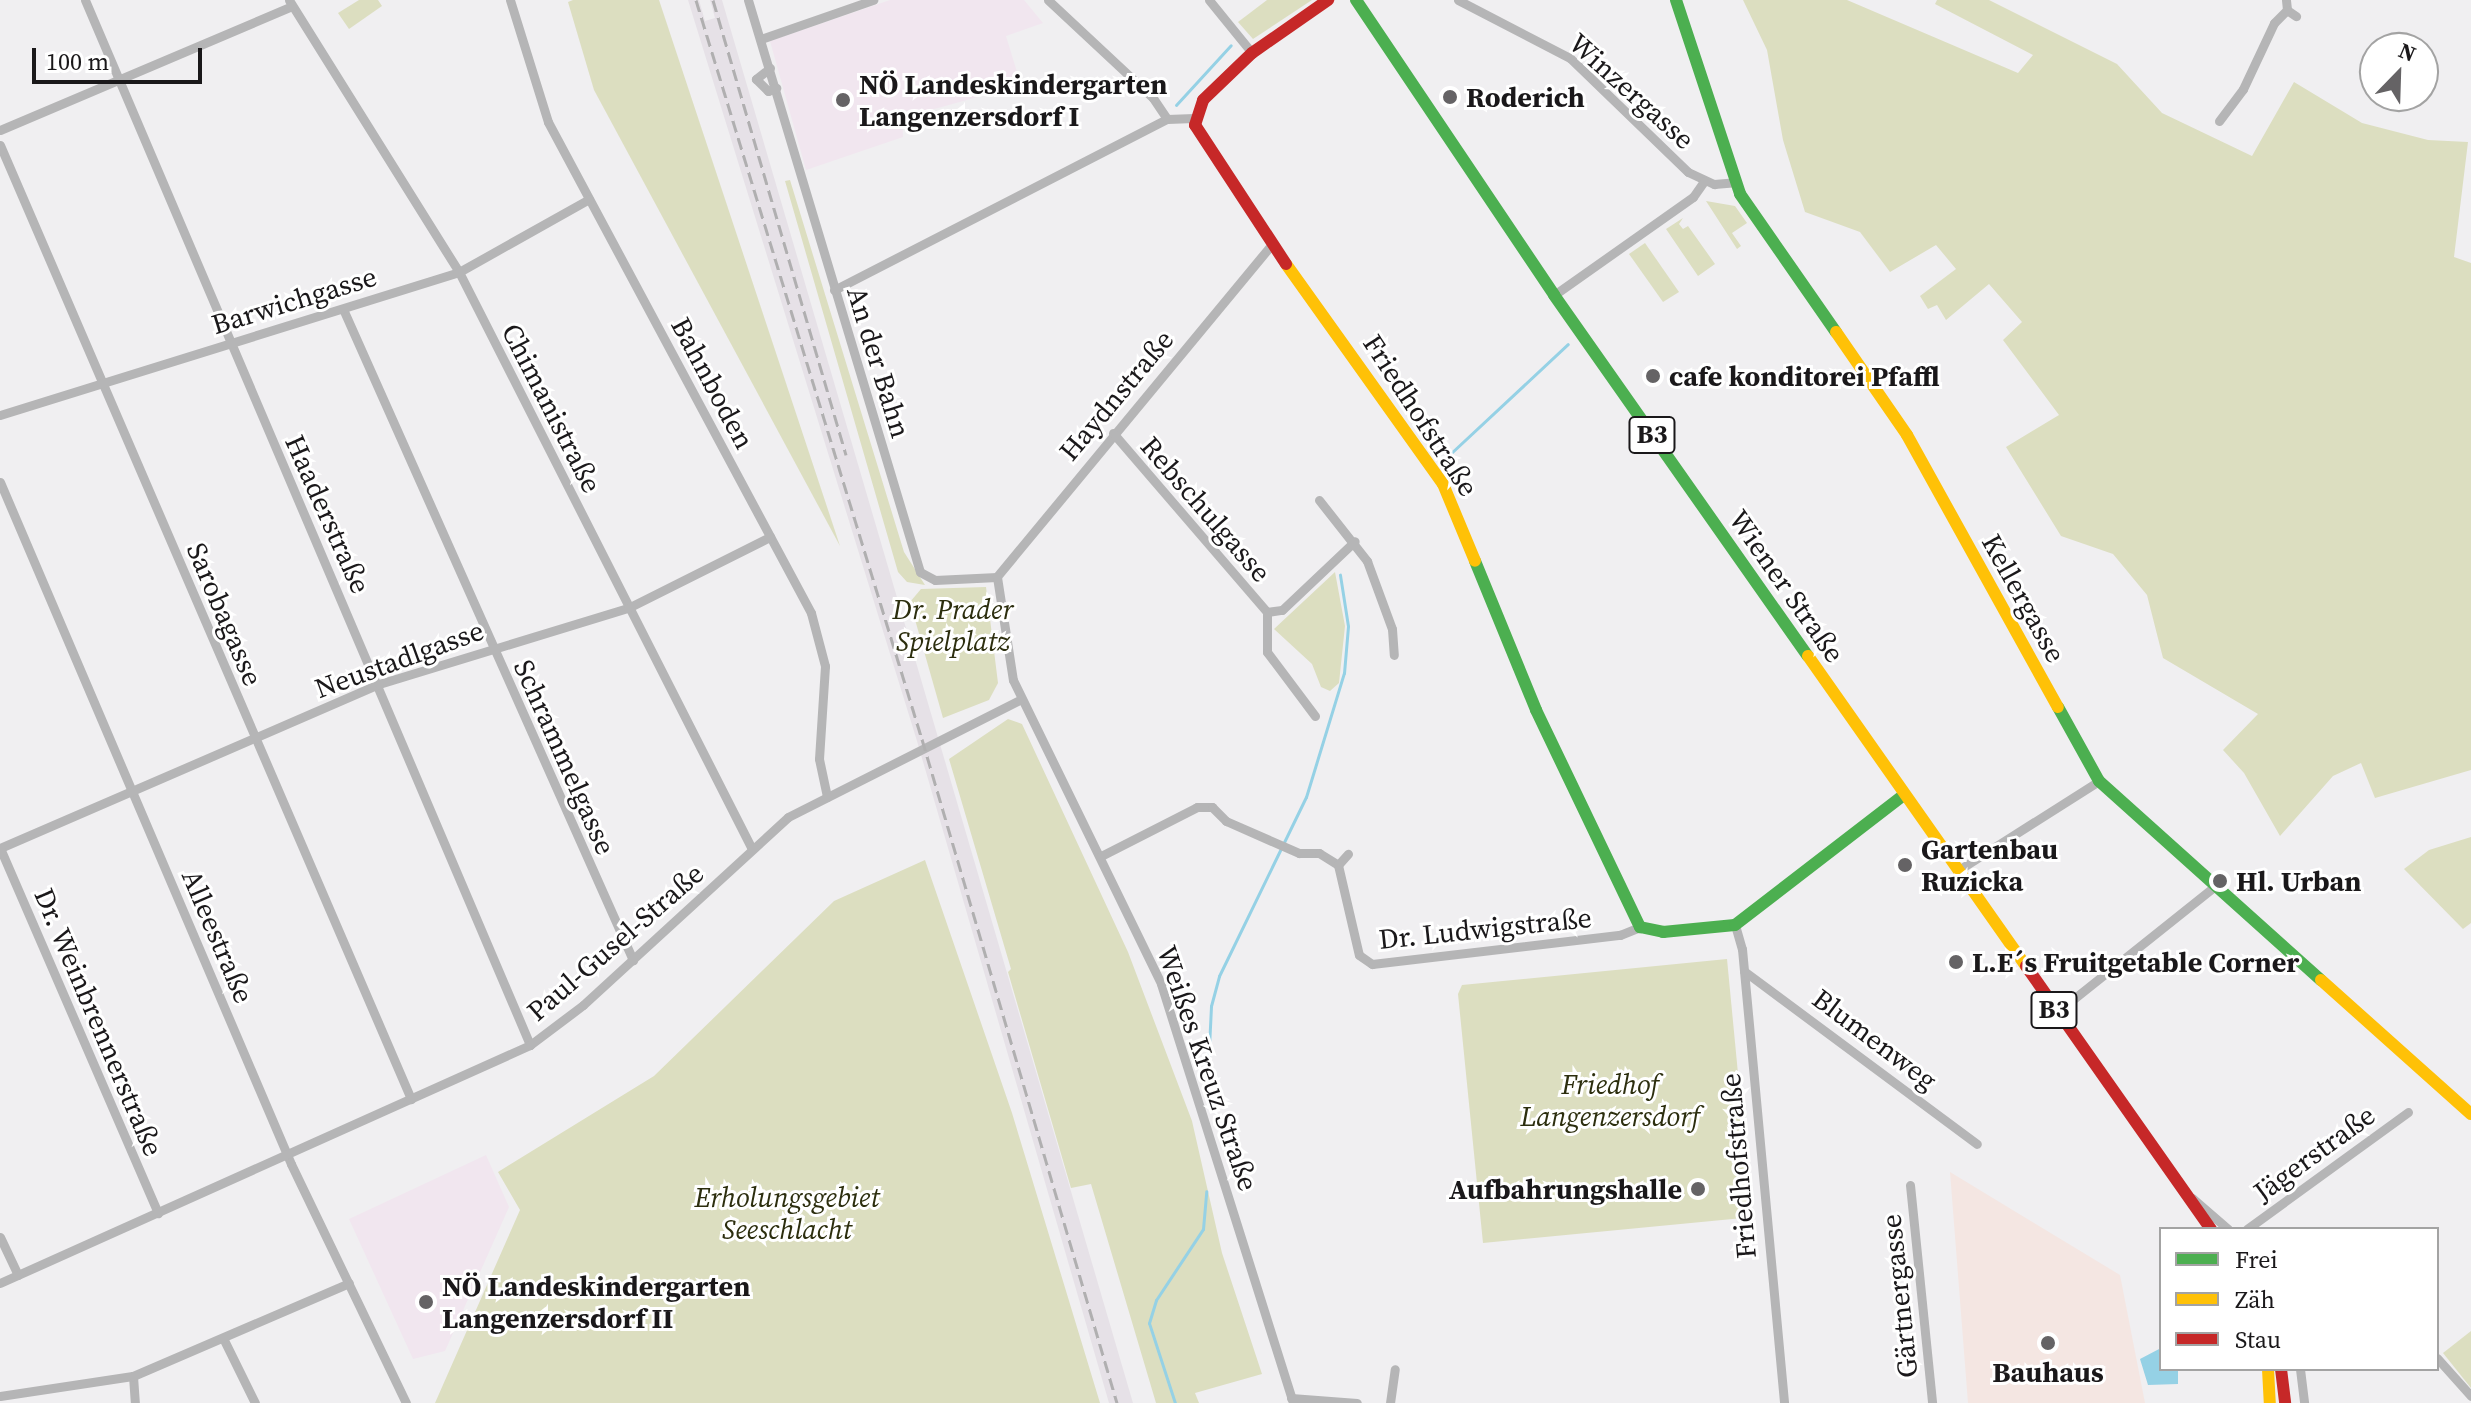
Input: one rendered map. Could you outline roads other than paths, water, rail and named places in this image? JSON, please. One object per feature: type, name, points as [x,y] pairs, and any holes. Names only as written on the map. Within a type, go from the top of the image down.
[{"type":"street","name":"Haaderstraße","points":[[85,0],[379,684],[530,1045]]},
{"type":"street","name":"Bahnboden","points":[[510,0],[542,108],[811,613],[822,648],[825,686],[819,759],[827,797]]},
{"type":"street","name":"An der Bahn","points":[[748,0],[920,572],[935,580],[997,577]]},
{"type":"street","points":[[761,39],[873,0]]},
{"type":"street","points":[[1048,0],[1153,98],[1167,119]]},
{"type":"street","points":[[1209,0],[1252,53]]},
{"type":"street","points":[[834,290],[1167,119],[1194,118],[1203,100],[1252,53],[1328,0]]},
{"type":"street","name":"Wiener Straße","points":[[1356,0],[1554,295],[2207,1227]]},
{"type":"street","name":"Winzergasse","points":[[1458,0],[1570,58],[1677,163],[1704,181],[1735,182]]},
{"type":"street","name":"Kellergasse","points":[[1676,0],[1735,182],[1907,435],[2099,781],[2214,887],[2281,939],[2441,1092],[2471,1114]]},
{"type":"street","points":[[0,130],[290,3]]},
{"type":"street","name":"Chimanistraße","points":[[290,3],[459,272],[752,849]]},
{"type":"street","points":[[2219,121],[2240,94],[2274,23],[2289,8]]},
{"type":"street","name":"An der Bahn","points":[[770,68],[756,79],[768,91],[776,88]]},
{"type":"street","name":"Friedhofstraße","points":[[1194,118],[1272,244],[1443,484],[1551,744],[1627,910],[1640,927]]},
{"type":"street","name":"Sarobagasse","points":[[0,145],[411,1099]]},
{"type":"street","points":[[1554,295],[1693,197],[1704,181]]},
{"type":"street","name":"Barwichgasse","points":[[0,415],[459,272],[589,199]]},
{"type":"street","name":"Haydnstraße","points":[[997,577],[1272,244]]},
{"type":"street","name":"Schrammelgasse","points":[[343,309],[633,960]]},
{"type":"street","name":"Rebschulgasse","points":[[1113,433],[1267,612],[1267,652],[1315,716]]},
{"type":"street","name":"Alleestraße","points":[[0,482],[288,1156],[406,1403]]},
{"type":"street","points":[[1319,500],[1355,541],[1392,629],[1394,655]]},
{"type":"street","name":"Neustadlgasse","points":[[0,848],[379,684],[628,608],[770,537]]},
{"type":"street","name":"Rebschulgasse","points":[[1267,612],[1282,610],[1355,541]]},
{"type":"street","name":"Weißes Kreuz Straße","points":[[997,577],[1020,700],[1101,856],[1161,984],[1292,1401]]},
{"type":"street","name":"Paul-Gusel-Straße","points":[[0,1283],[530,1045],[633,960],[793,813],[1020,700]]},
{"type":"street","points":[[1957,871],[2099,781]]},
{"type":"street","points":[[1640,927],[1663,932],[1735,925],[1904,795]]},
{"type":"street","points":[[1101,856],[1205,805],[1226,821],[1285,847],[1319,853],[1338,865],[1348,854]]},
{"type":"street","name":"Dr. Weinbrennerstraße","points":[[0,848],[158,1213]]},
{"type":"street","name":"Dr. Ludwigstraße","points":[[1338,865],[1359,955],[1372,964],[1620,935],[1640,927]]},
{"type":"street","points":[[2056,1013],[2214,887]]},
{"type":"street","name":"Friedhofstraße","points":[[1735,925],[1744,971],[1784,1403]]},
{"type":"street","name":"Blumenweg","points":[[1744,971],[1977,1144]]},
{"type":"street","name":"Jägerstraße","points":[[2250,1227],[2408,1112]]},
{"type":"street","name":"Gärtnergasse","points":[[1910,1185],[1932,1403]]},
{"type":"street","name":"Wiener Straße","points":[[2186,1194],[2216,1213],[2226,1227]]},
{"type":"street","points":[[0,1237],[18,1275]]},
{"type":"street","points":[[0,1396],[133,1376],[224,1340],[349,1283]]},
{"type":"street","points":[[224,1340],[255,1403]]},
{"type":"street","points":[[2439,1360],[2471,1396]]},
{"type":"street","points":[[1390,1403],[1395,1369]]},
{"type":"street","points":[[2268,1371],[2270,1403]]},
{"type":"street","points":[[2281,1371],[2285,1403]]},
{"type":"street","points":[[2300,1371],[2304,1403]]},
{"type":"street","points":[[133,1376],[135,1403]]},
{"type":"street","points":[[1292,1401],[1357,1403]]},
{"type":"water","points":[[2159,1349],[2159,1371],[2178,1371],[2178,1384],[2148,1385],[2140,1359]]},
{"type":"waterway","points":[[1176,105],[1231,45]]},
{"type":"waterway","points":[[1450,454],[1568,344]]},
{"type":"waterway","points":[[1207,1088],[1211,1006],[1219,976],[1306,797],[1344,673],[1348,626],[1340,575]]},
{"type":"waterway","points":[[1175,1403],[1149,1323],[1156,1300],[1203,1229],[1206,1191]]},
{"type":"railway","points":[[696,0],[922,739],[1117,1403]]},
{"type":"railway","points":[[713,0],[846,455]]},
{"type":"place","name":"Roderich","points":[[1450,97]]},
{"type":"place","name":"NÖ Landeskindergarten Langenzersdorf I","points":[[843,100]]},
{"type":"place","name":"cafe konditorei Pfaffl","points":[[1653,376]]},
{"type":"place","name":"Gartenbau Ruzicka","points":[[1905,865]]},
{"type":"place","name":"Hl. Urban","points":[[2220,881]]},
{"type":"place","name":"L.E´s Fruitgetable Corner","points":[[1956,962]]},
{"type":"place","name":"Aufbahrungshalle","points":[[1698,1189]]},
{"type":"place","name":"NÖ Landeskindergarten Langenzersdorf II","points":[[426,1302]]},
{"type":"place","name":"Bauhaus","points":[[2048,1343]]},
{"type":"park label","name":"Dr. Prader Spielplatz","points":[[953,625]]},
{"type":"park label","name":"Friedhof Langenzersdorf","points":[[1610,1100]]},
{"type":"park label","name":"Erholungsgebiet Seeschlacht","points":[[787,1213]]}]
